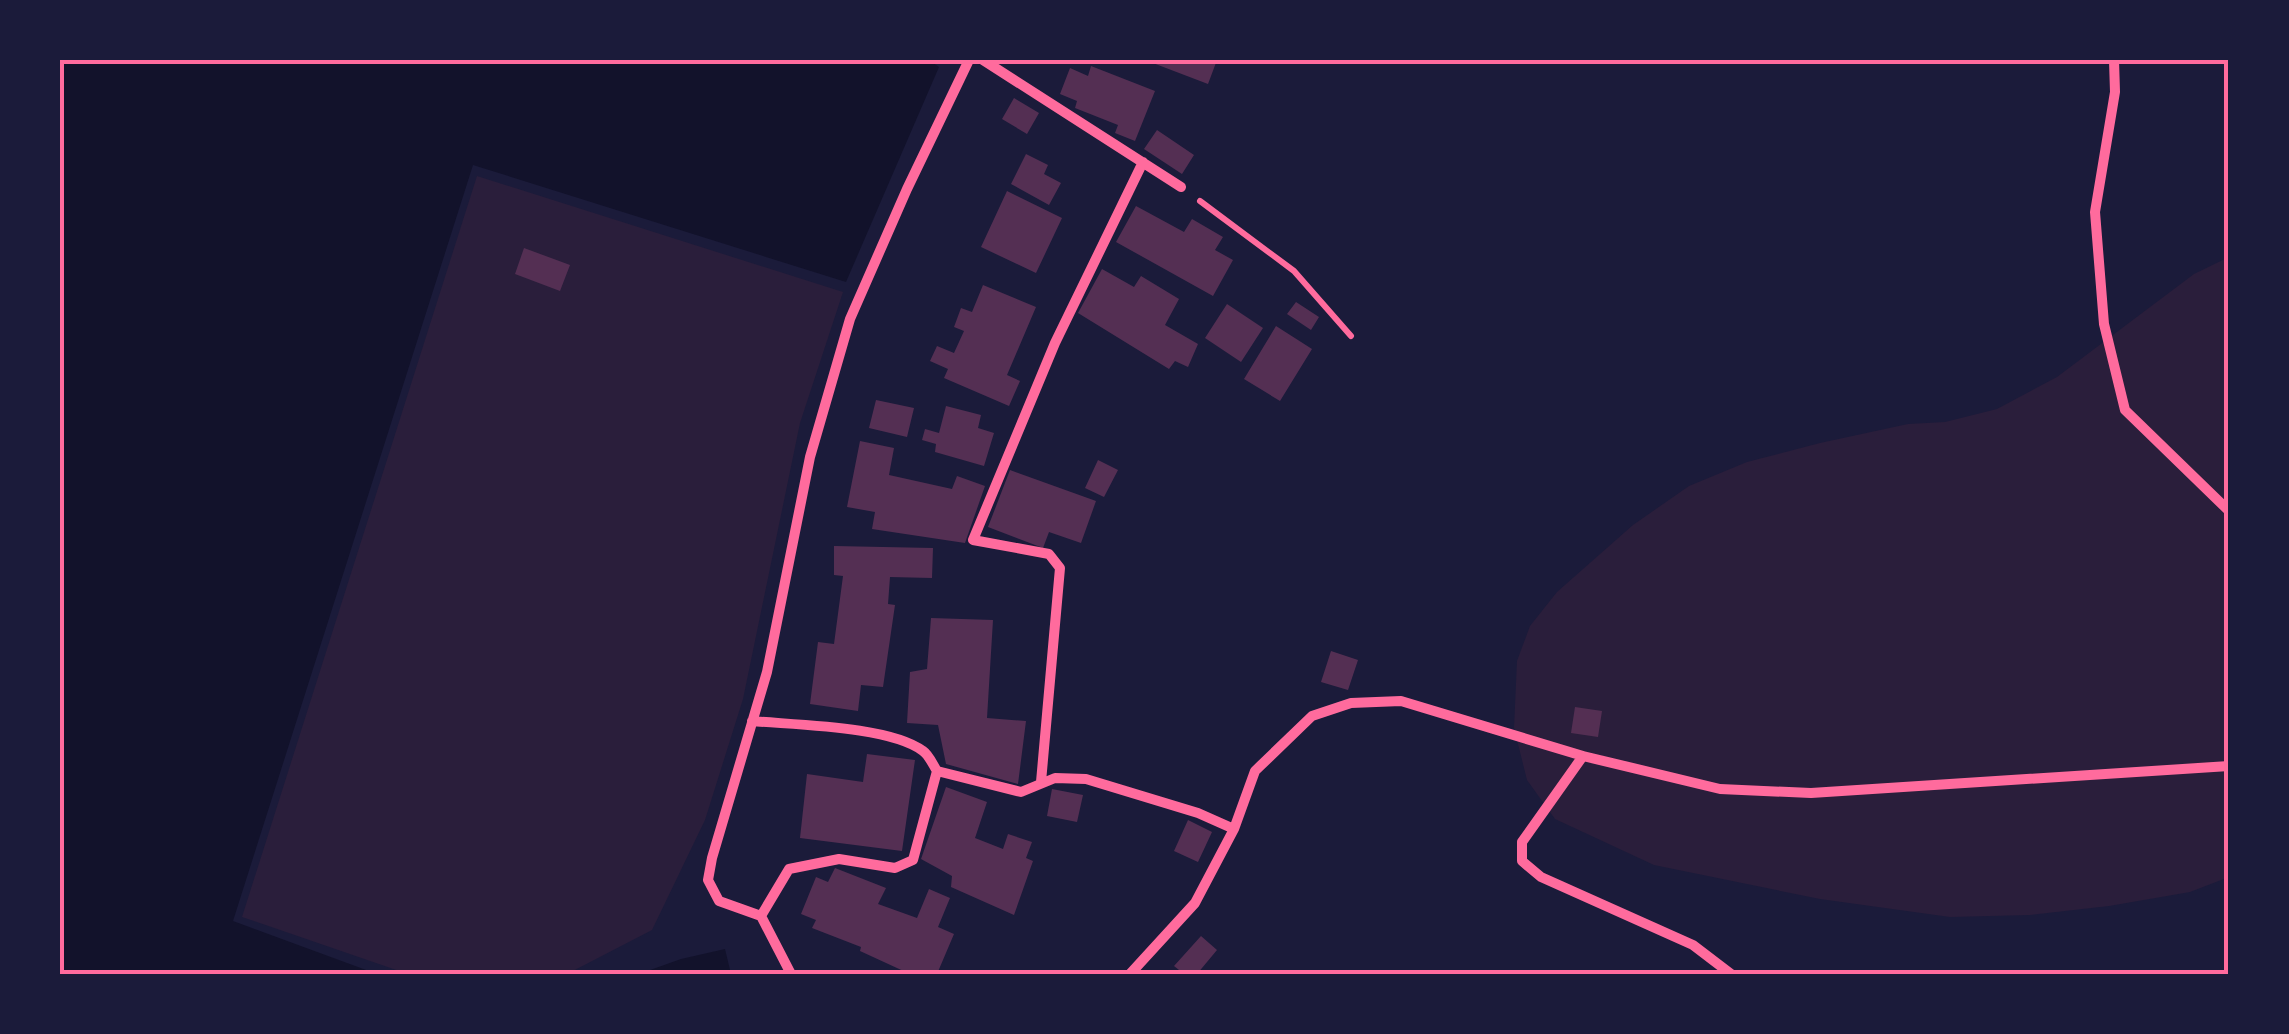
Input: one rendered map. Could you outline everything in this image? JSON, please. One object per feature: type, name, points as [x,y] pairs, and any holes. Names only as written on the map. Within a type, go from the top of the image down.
[{"type":"street","points":[[792,974],[761,916],[719,901],[708,880],[712,858],[767,672],[810,457],[850,319],[969,60]]},
{"type":"street","points":[[983,60],[1182,187]]},
{"type":"street","points":[[2114,60],[2115,92],[2095,212],[2104,324],[2125,410],[2229,512]]},
{"type":"street","points":[[1041,782],[1060,568],[1049,554],[973,540],[1055,343],[1142,162]]},
{"type":"street","points":[[1130,974],[1195,902],[1234,829],[1254,771],[1312,716],[1350,703],[1401,701],[1583,756],[1720,789],[1810,793],[2229,766]]},
{"type":"street","points":[[752,721],[860,731],[898,740],[924,752],[937,770],[1021,792],[1055,778],[1086,779],[1198,813],[1234,829]]},
{"type":"street","points":[[1583,756],[1522,842],[1522,861],[1541,877],[1694,945],[1732,974]]},
{"type":"street","points":[[761,916],[789,870],[839,859],[895,868],[913,860],[937,770]]},
{"type":"path","points":[[1182,187],[1294,271],[1352,336]]},
{"type":"shaded area","points":[[60,60],[929,60],[939,67],[846,282],[473,165],[233,921],[377,974],[60,974]]},
{"type":"shaded area","points":[[477,176],[843,292],[800,423],[743,699],[705,820],[652,930],[567,974],[408,974],[242,917]]},
{"type":"shaded area","points":[[2229,257],[2229,877],[2190,892],[2109,906],[2030,915],[1950,917],[1820,899],[1654,865],[1555,819],[1527,780],[1514,728],[1517,661],[1530,626],[1557,592],[1633,525],[1689,486],[1747,462],[1908,424],[1945,422],[1997,409],[2057,377],[2194,274]]},
{"type":"shaded area","points":[[725,949],[731,974],[639,974],[681,959]]},
{"type":"building","points":[[1145,60],[1217,60],[1208,84]]},
{"type":"building","points":[[1091,66],[1155,91],[1135,141],[1115,133],[1118,125],[1075,108],[1077,101],[1060,94],[1070,68],[1088,76]]},
{"type":"building","points":[[1014,98],[1039,113],[1027,134],[1002,119]]},
{"type":"building","points":[[1157,130],[1194,155],[1182,174],[1144,149]]},
{"type":"building","points":[[1026,154],[1048,165],[1044,174],[1061,183],[1049,205],[1011,184]]},
{"type":"building","points":[[1007,191],[1062,218],[1036,273],[981,247]]},
{"type":"building","points":[[1136,206],[1184,232],[1192,219],[1223,237],[1215,250],[1233,260],[1213,296],[1116,242]]},
{"type":"building","points":[[524,248],[570,265],[560,291],[515,274]]},
{"type":"building","points":[[1102,269],[1134,287],[1141,276],[1179,299],[1165,325],[1198,344],[1188,367],[1175,361],[1169,369],[1078,313]]},
{"type":"building","points":[[983,285],[1036,307],[1007,375],[1020,381],[1009,406],[944,378],[948,369],[930,361],[937,346],[954,353],[964,331],[954,327],[961,308],[972,312]]},
{"type":"building","points":[[1296,302],[1319,317],[1311,330],[1287,314]]},
{"type":"building","points":[[1227,304],[1263,328],[1241,362],[1205,338]]},
{"type":"building","points":[[1276,326],[1312,349],[1280,401],[1244,379]]},
{"type":"building","points":[[876,400],[914,408],[907,437],[869,428]]},
{"type":"building","points":[[946,406],[981,415],[978,428],[994,433],[984,466],[935,452],[936,444],[922,440],[925,429],[939,433]]},
{"type":"building","points":[[860,441],[894,448],[889,475],[952,489],[957,476],[985,486],[965,543],[872,529],[875,512],[847,507]]},
{"type":"building","points":[[1098,460],[1118,470],[1104,497],[1085,488]]},
{"type":"building","points":[[1010,470],[1096,501],[1081,543],[1049,532],[1043,548],[988,527]]},
{"type":"building","points":[[834,546],[933,548],[932,578],[890,577],[888,604],[895,605],[883,687],[861,685],[858,711],[810,704],[818,642],[834,644],[843,576],[834,575]]},
{"type":"building","points":[[931,618],[993,620],[987,718],[1026,721],[1018,784],[946,764],[938,725],[907,723],[910,672],[927,669]]},
{"type":"building","points":[[1331,651],[1358,660],[1348,690],[1321,682]]},
{"type":"building","points":[[1575,707],[1602,711],[1598,737],[1571,733]]},
{"type":"building","points":[[867,754],[915,760],[902,851],[800,838],[807,774],[863,782]]},
{"type":"building","points":[[946,787],[987,802],[975,838],[1003,849],[1008,834],[1032,842],[1026,858],[1033,861],[1014,915],[951,887],[952,876],[921,859]]},
{"type":"building","points":[[1052,789],[1083,795],[1077,822],[1047,816]]},
{"type":"building","points":[[1188,820],[1212,832],[1198,862],[1174,851]]},
{"type":"building","points":[[835,868],[886,888],[878,904],[917,918],[929,889],[950,898],[938,927],[954,934],[937,974],[910,974],[860,951],[861,947],[812,928],[816,920],[801,914],[816,877],[828,882]]},
{"type":"building","points":[[1201,936],[1217,950],[1197,974],[1184,974],[1174,966]]}]
